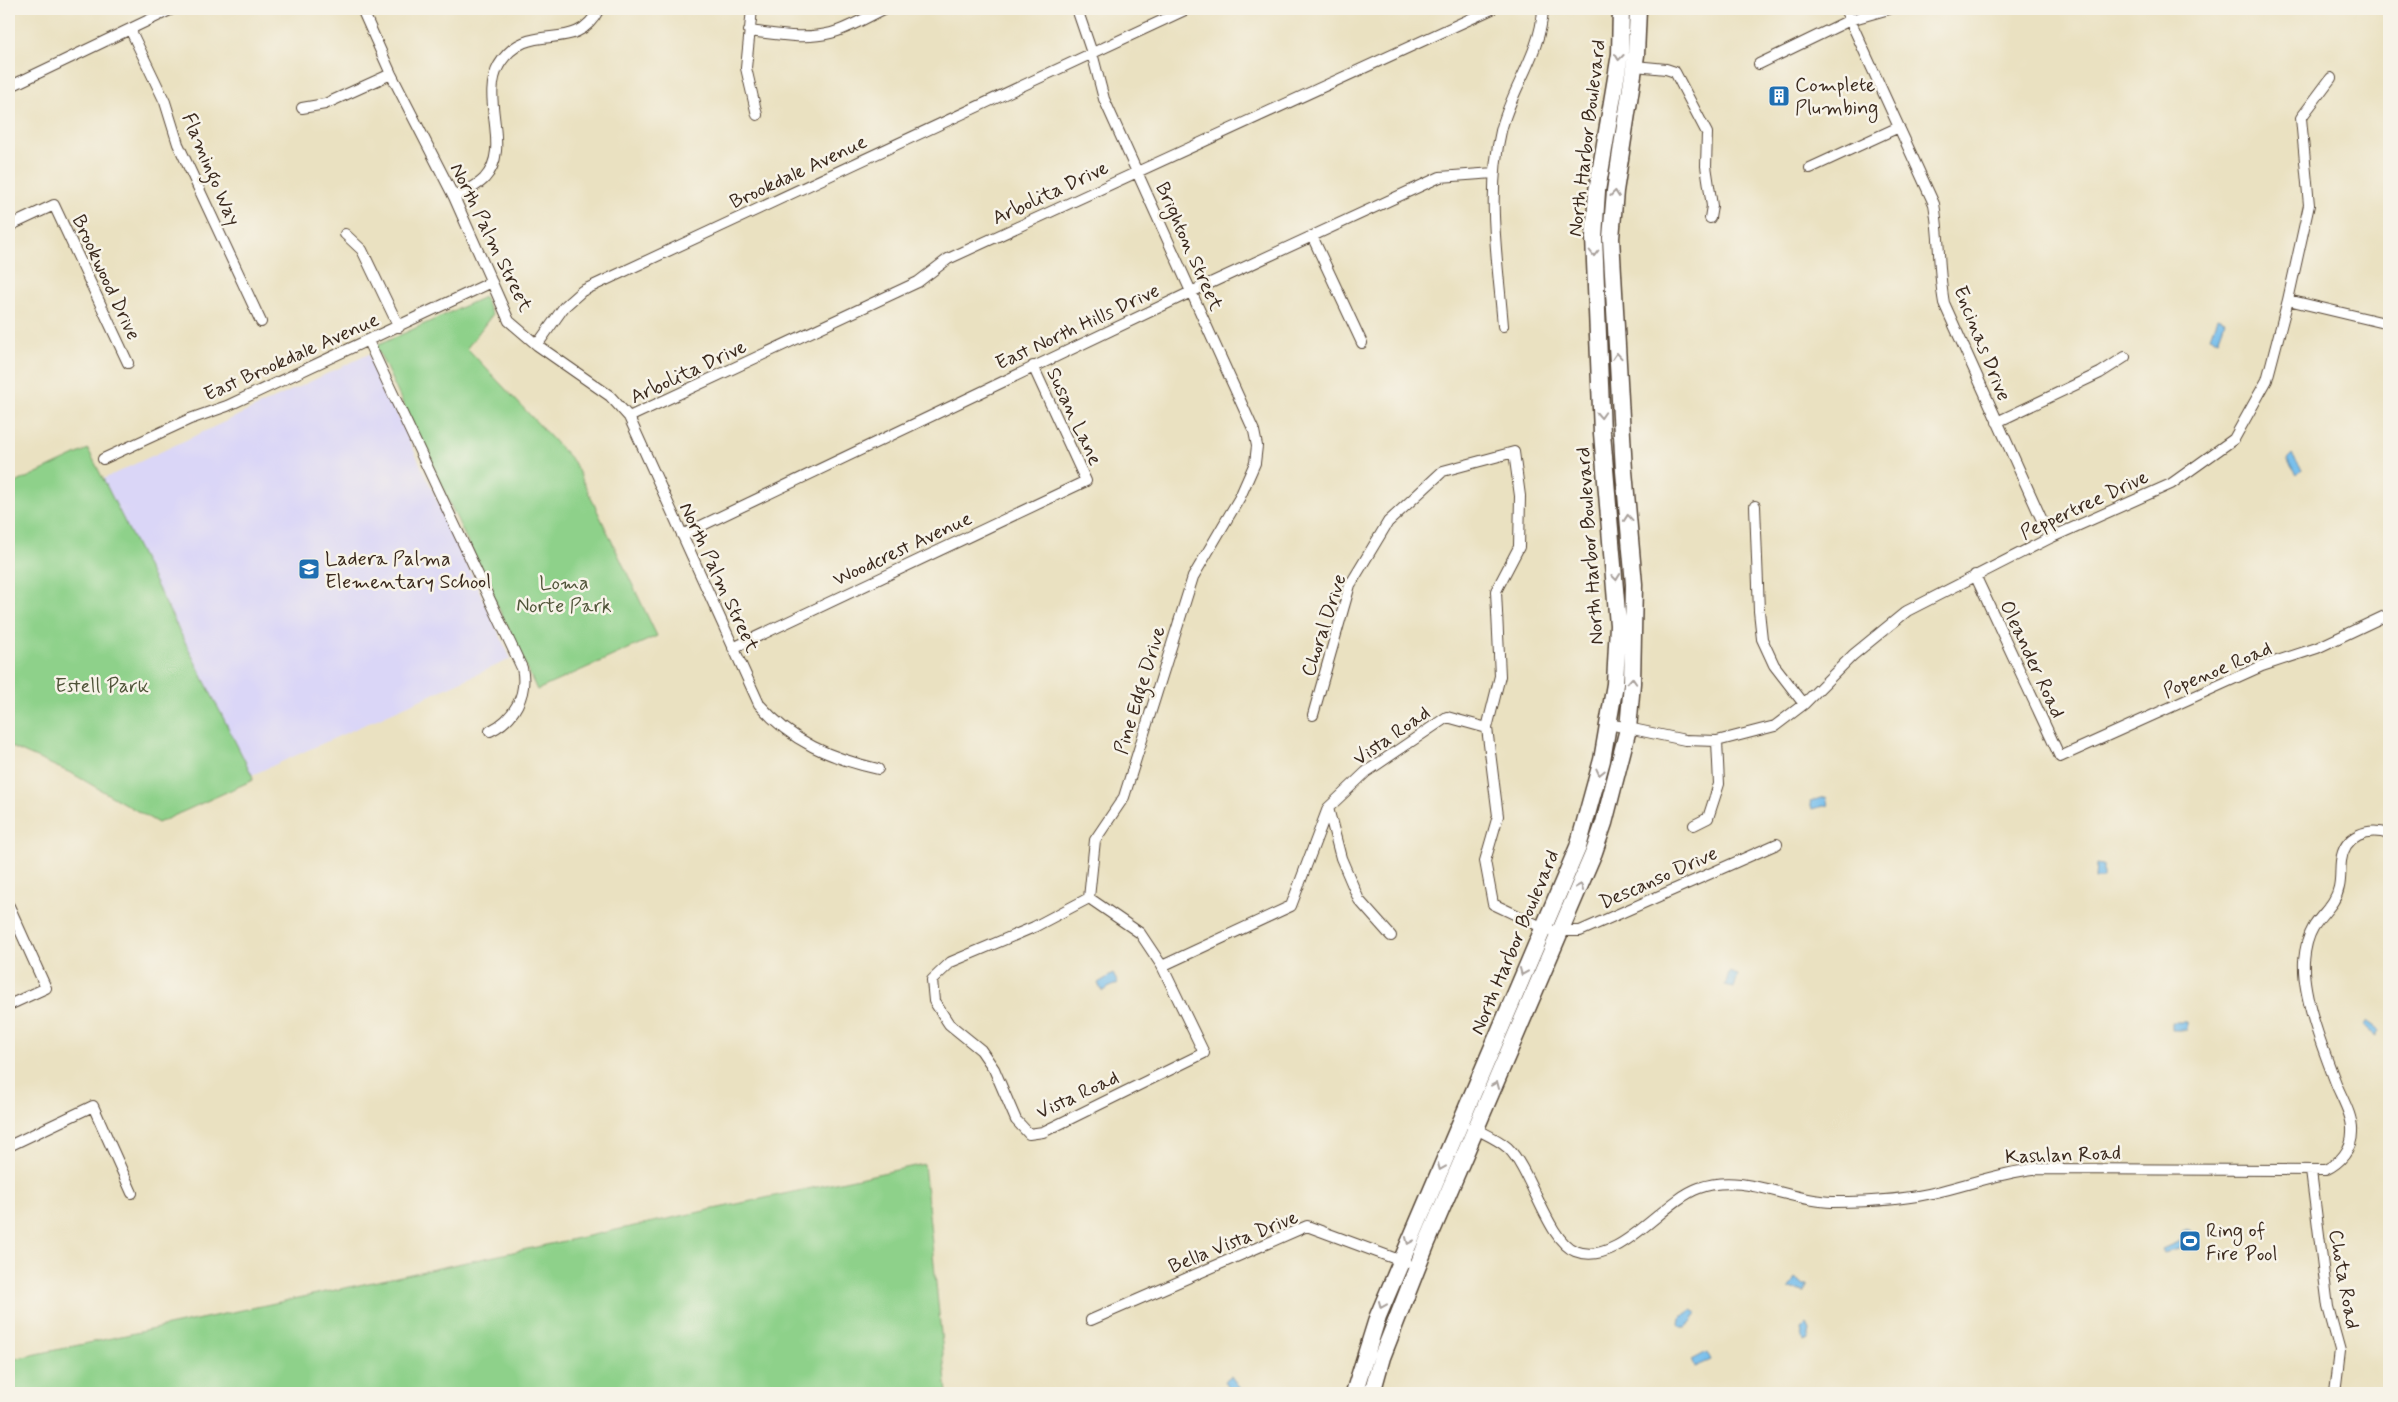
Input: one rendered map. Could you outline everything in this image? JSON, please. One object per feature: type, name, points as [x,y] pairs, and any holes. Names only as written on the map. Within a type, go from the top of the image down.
[{"type":"main road","name":"North Harbor Boulevard","points":[[1372,1393],[1379,1364],[1417,1267],[1477,1130],[1551,930],[1565,878],[1586,824],[1609,724],[1615,684],[1617,590],[1602,424],[1594,237],[1597,191],[1620,54],[1621,9]]},
{"type":"main road","name":"North Harbor Boulevard","points":[[1354,1393],[1378,1316],[1460,1122],[1604,823],[1628,729],[1634,627],[1634,584],[1624,472],[1611,238],[1615,191],[1634,66],[1638,9]]},
{"type":"street","points":[[9,87],[172,9]]},
{"type":"street","name":"North Palm Street","points":[[362,9],[391,74],[454,197],[510,321],[538,345],[610,396],[629,417],[759,704],[788,732],[813,749],[856,764],[878,769]]},
{"type":"street","points":[[454,197],[484,179],[493,164],[496,136],[492,85],[498,68],[506,55],[521,43],[538,37],[573,35],[586,26],[599,9]]},
{"type":"street","points":[[752,9],[746,68],[757,115]]},
{"type":"street","points":[[749,31],[797,36],[821,35],[884,9]]},
{"type":"street","name":"Brighton Street","points":[[1076,9],[1092,53],[1104,99],[1254,431],[1256,446],[1255,463],[1240,497]]},
{"type":"street","points":[[1092,53],[1187,9]]},
{"type":"street","name":"Arbolita Drive","points":[[629,417],[918,282],[948,259],[1492,9]]},
{"type":"street","points":[[1503,326],[1494,204],[1494,173],[1502,128],[1540,34],[1543,9]]},
{"type":"street","name":"Encinas Drive","points":[[1845,9],[1934,204],[1939,232],[1938,275],[1944,303],[2050,538]]},
{"type":"street","points":[[1760,64],[1850,20],[1889,9]]},
{"type":"street","name":"Flamingo Way","points":[[130,29],[165,102],[178,144],[261,322]]},
{"type":"street","name":"Brookdale Avenue","points":[[538,345],[564,307],[582,290],[1092,53]]},
{"type":"street","points":[[1634,66],[1666,69],[1675,72],[1705,129],[1708,147],[1706,166],[1712,206],[1710,218]]},
{"type":"street","points":[[302,108],[325,104],[391,74]]},
{"type":"street","name":"Peppertree Drive","points":[[1609,724],[1685,740],[1718,741],[1775,726],[1804,704],[1853,655],[1907,611],[2050,538],[2171,484],[2234,439],[2267,380],[2288,300],[2309,205],[2301,118],[2331,78]]},
{"type":"street","points":[[1810,168],[1899,127]]},
{"type":"street","name":"East North Hills Drive","points":[[682,535],[1033,366],[1440,177],[1494,173]]},
{"type":"street","name":"Brookwood Drive","points":[[9,226],[54,205],[128,363]]},
{"type":"street","points":[[345,234],[362,250],[399,326]]},
{"type":"street","points":[[1312,236],[1362,343]]},
{"type":"street","name":"East Brookdale Avenue","points":[[103,459],[190,418],[227,406],[492,282]]},
{"type":"street","points":[[2288,300],[2389,324]]},
{"type":"street","points":[[368,341],[522,668],[525,682],[523,694],[504,725],[490,731]]},
{"type":"street","points":[[1997,422],[2100,372],[2125,357]]},
{"type":"street","name":"Susan Lane","points":[[1033,366],[1086,481]]},
{"type":"street","name":"Choral Drive","points":[[1313,714],[1350,585],[1388,522],[1443,471],[1514,452],[1520,496],[1519,547],[1496,591],[1500,676],[1487,728]]},
{"type":"street","name":"Woodcrest Avenue","points":[[733,648],[1086,481]]},
{"type":"street","name":"Pine Edge Drive","points":[[1089,898],[1095,840],[1124,797],[1193,577],[1240,497]]},
{"type":"street","points":[[1755,506],[1759,611],[1762,639],[1774,665],[1804,704]]},
{"type":"street","name":"Oleander Road","points":[[1975,575],[2060,758]]},
{"type":"street","name":"Popenoe Road","points":[[2060,758],[2262,666],[2317,648],[2389,614]]},
{"type":"street","name":"Vista Road","points":[[1162,966],[1291,906],[1328,808],[1366,772],[1447,717],[1487,728]]},
{"type":"street","points":[[1487,728],[1498,816],[1485,861],[1493,904],[1551,930]]},
{"type":"street","points":[[1694,825],[1708,818],[1719,784],[1718,741]]},
{"type":"street","points":[[1328,808],[1341,858],[1360,900],[1390,936]]},
{"type":"street","name":"Kashlan Road","points":[[1460,1122],[1502,1143],[1513,1154],[1560,1238],[1571,1250],[1585,1254],[1601,1252],[1614,1246],[1646,1226],[1683,1195],[1715,1184],[1750,1185],[1804,1199],[1837,1202],[1931,1193],[1990,1176],[2033,1169],[2325,1170],[2341,1160],[2350,1146],[2353,1132],[2350,1118],[2324,1053],[2307,993],[2304,963],[2306,946],[2313,928],[2336,897],[2340,882],[2341,861],[2346,846],[2360,834],[2375,831],[2389,834]]},
{"type":"street","name":"Descanso Drive","points":[[1551,930],[1580,931],[1777,844]]},
{"type":"street","name":"Vista Road","points":[[1089,898],[1140,933],[1162,966],[1204,1053],[1042,1132],[1029,1134],[1016,1120],[994,1069],[981,1050],[949,1024],[934,1001],[932,980],[951,962],[1034,927],[1089,898]]},
{"type":"street","points":[[9,906],[46,988],[9,1005]]},
{"type":"street","points":[[9,1146],[93,1106],[132,1193]]},
{"type":"street","name":"Chota Road","points":[[2311,1171],[2328,1307],[2340,1351],[2335,1393]]},
{"type":"street","name":"Bella Vista Drive","points":[[1092,1320],[1307,1226],[1417,1267]]},
{"type":"shaded area","name":"Ladera Palma Elementary School","points":[[369,354],[511,659],[252,775],[103,479]]},
{"type":"green space","name":"Loma Norte Park","points":[[484,297],[492,315],[467,348],[574,462],[657,636],[537,690],[376,346]]},
{"type":"green space","name":"Estell Park","points":[[88,449],[253,780],[158,823],[73,774],[9,746],[9,486]]},
{"type":"green space","points":[[924,1164],[947,1393],[9,1393],[9,1360]]},
{"type":"water","points":[[2217,318],[2225,321],[2218,340],[2210,337]]},
{"type":"water","points":[[2292,455],[2302,470],[2297,475],[2287,460]]},
{"type":"water","points":[[1826,797],[1828,805],[1812,809],[1810,801]]},
{"type":"water","points":[[2096,864],[2103,865],[2103,879],[2095,879]]},
{"type":"water","points":[[1729,972],[1738,975],[1734,988],[1725,986]]},
{"type":"water","points":[[1113,974],[1118,983],[1102,991],[1098,983]]},
{"type":"water","points":[[2172,1022],[2187,1022],[2187,1030],[2172,1030]]},
{"type":"water","points":[[2368,1022],[2379,1030],[2376,1036],[2363,1026]]},
{"type":"water","name":"Ring of Fire Pool","points":[[2187,1229],[2193,1231],[2200,1242],[2198,1247],[2187,1250],[2181,1248],[2164,1253],[2162,1249],[2180,1241],[2183,1231]]},
{"type":"water","points":[[1795,1278],[1803,1285],[1808,1285],[1804,1292],[1789,1288]]},
{"type":"water","points":[[1692,1310],[1697,1313],[1692,1322],[1686,1327],[1682,1327],[1679,1324],[1680,1318]]},
{"type":"water","points":[[1807,1324],[1810,1330],[1808,1340],[1804,1342],[1801,1329]]},
{"type":"water","points":[[1707,1352],[1711,1360],[1695,1367],[1692,1360]]},
{"type":"water","points":[[1231,1376],[1243,1393],[1232,1393],[1224,1381]]},
{"type":"place","name":"Complete Plumbing","points":[[1779,96]]},
{"type":"place","name":"Ladera Palma Elementary School","points":[[309,569]]},
{"type":"place","name":"Ring of Fire Pool","points":[[2190,1241]]}]
